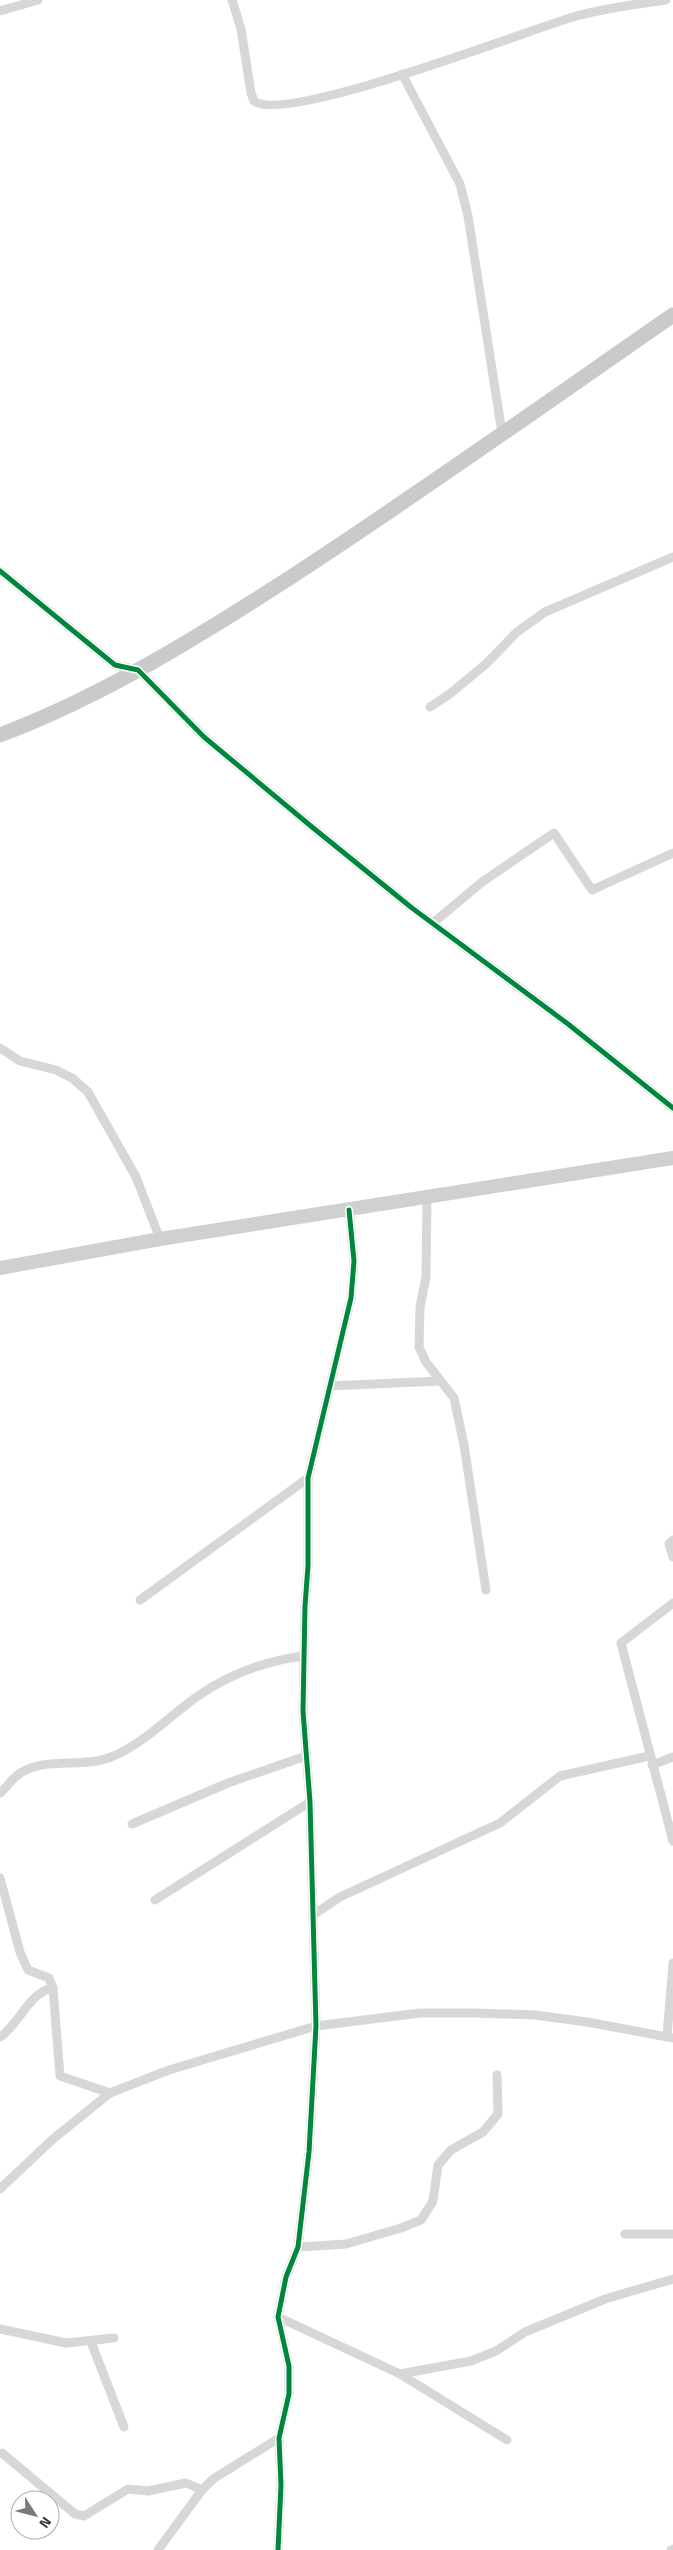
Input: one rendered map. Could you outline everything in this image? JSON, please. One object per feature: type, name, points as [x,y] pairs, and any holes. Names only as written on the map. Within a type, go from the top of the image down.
[{"type":"main road","points":[[0,735],[70,705],[138,670],[216,626],[343,543],[673,315]]},
{"type":"main road","points":[[0,1268],[160,1240],[673,1158]]},
{"type":"street","points":[[0,11],[38,0]]},
{"type":"street","points":[[232,0],[240,29],[254,101],[258,105],[275,106],[332,95],[402,74],[576,16],[626,5],[666,0]]},
{"type":"street","points":[[402,74],[460,184],[468,216],[502,433]]},
{"type":"street","points":[[430,707],[452,693],[487,663],[517,632],[545,612],[673,557]]},
{"type":"street","points":[[0,571],[115,665],[138,670],[204,737],[312,827],[568,1024],[673,1108]]},
{"type":"street","points":[[433,922],[482,882],[554,833],[592,890],[673,853]]},
{"type":"street","points":[[0,1048],[20,1061],[56,1070],[72,1078],[88,1092],[136,1177],[160,1240]]},
{"type":"street","points":[[427,1198],[426,1277],[420,1307],[419,1347],[439,1381],[454,1398],[486,1590]]},
{"type":"street","points":[[278,2550],[281,2485],[279,2438],[289,2394],[289,2366],[278,2318],[286,2277],[298,2247],[309,2152],[316,2026],[310,1802],[303,1711],[303,1656],[308,1566],[308,1478],[314,1445],[351,1298],[354,1261],[349,1210]]},
{"type":"street","points":[[330,1386],[439,1381]]},
{"type":"street","points":[[140,1600],[308,1478]]},
{"type":"street","points":[[673,1540],[669,1544],[673,1557]]},
{"type":"street","points":[[673,1603],[620,1643],[673,1841]]},
{"type":"street","points":[[0,1794],[19,1773],[29,1768],[85,1763],[109,1758],[127,1750],[199,1696],[233,1677],[275,1660],[303,1656]]},
{"type":"street","points":[[132,1824],[228,1783],[306,1756]]},
{"type":"street","points":[[313,1915],[340,1897],[500,1823],[560,1776],[673,1756]]},
{"type":"street","points":[[155,1900],[310,1802]]},
{"type":"street","points":[[0,1878],[20,1952],[28,1970],[49,1978],[53,1988],[60,2076],[110,2093]]},
{"type":"street","points":[[0,2189],[54,2139],[110,2093],[169,2070],[316,2026],[420,2013],[475,2013],[535,2015],[670,2037],[673,1963]]},
{"type":"street","points":[[0,2037],[46,1989],[53,1988]]},
{"type":"street","points":[[298,2247],[346,2244],[401,2228],[421,2220],[433,2201],[438,2165],[451,2150],[483,2132],[498,2114],[497,2075]]},
{"type":"street","points":[[625,2234],[673,2234]]},
{"type":"street","points":[[400,2374],[471,2361],[496,2351],[525,2332],[605,2299],[673,2279]]},
{"type":"street","points":[[278,2318],[400,2374],[507,2440]]},
{"type":"street","points":[[0,2329],[66,2343],[91,2342],[114,2338]]},
{"type":"street","points":[[91,2342],[124,2427]]},
{"type":"street","points":[[158,2550],[202,2490],[213,2479],[279,2438]]},
{"type":"street","points":[[2,2452],[74,2514],[84,2516],[128,2490],[148,2491],[186,2483],[202,2490]]},
{"type":"cycle path","points":[[0,571],[115,665],[138,670],[204,737],[312,827],[412,908],[568,1024],[673,1108]]},
{"type":"cycle path","points":[[278,2550],[281,2485],[279,2438],[289,2394],[289,2366],[278,2317],[286,2277],[298,2247],[309,2152],[316,2026],[310,1802],[303,1711],[305,1606],[308,1566],[308,1478],[351,1298],[354,1261],[349,1210]]}]
